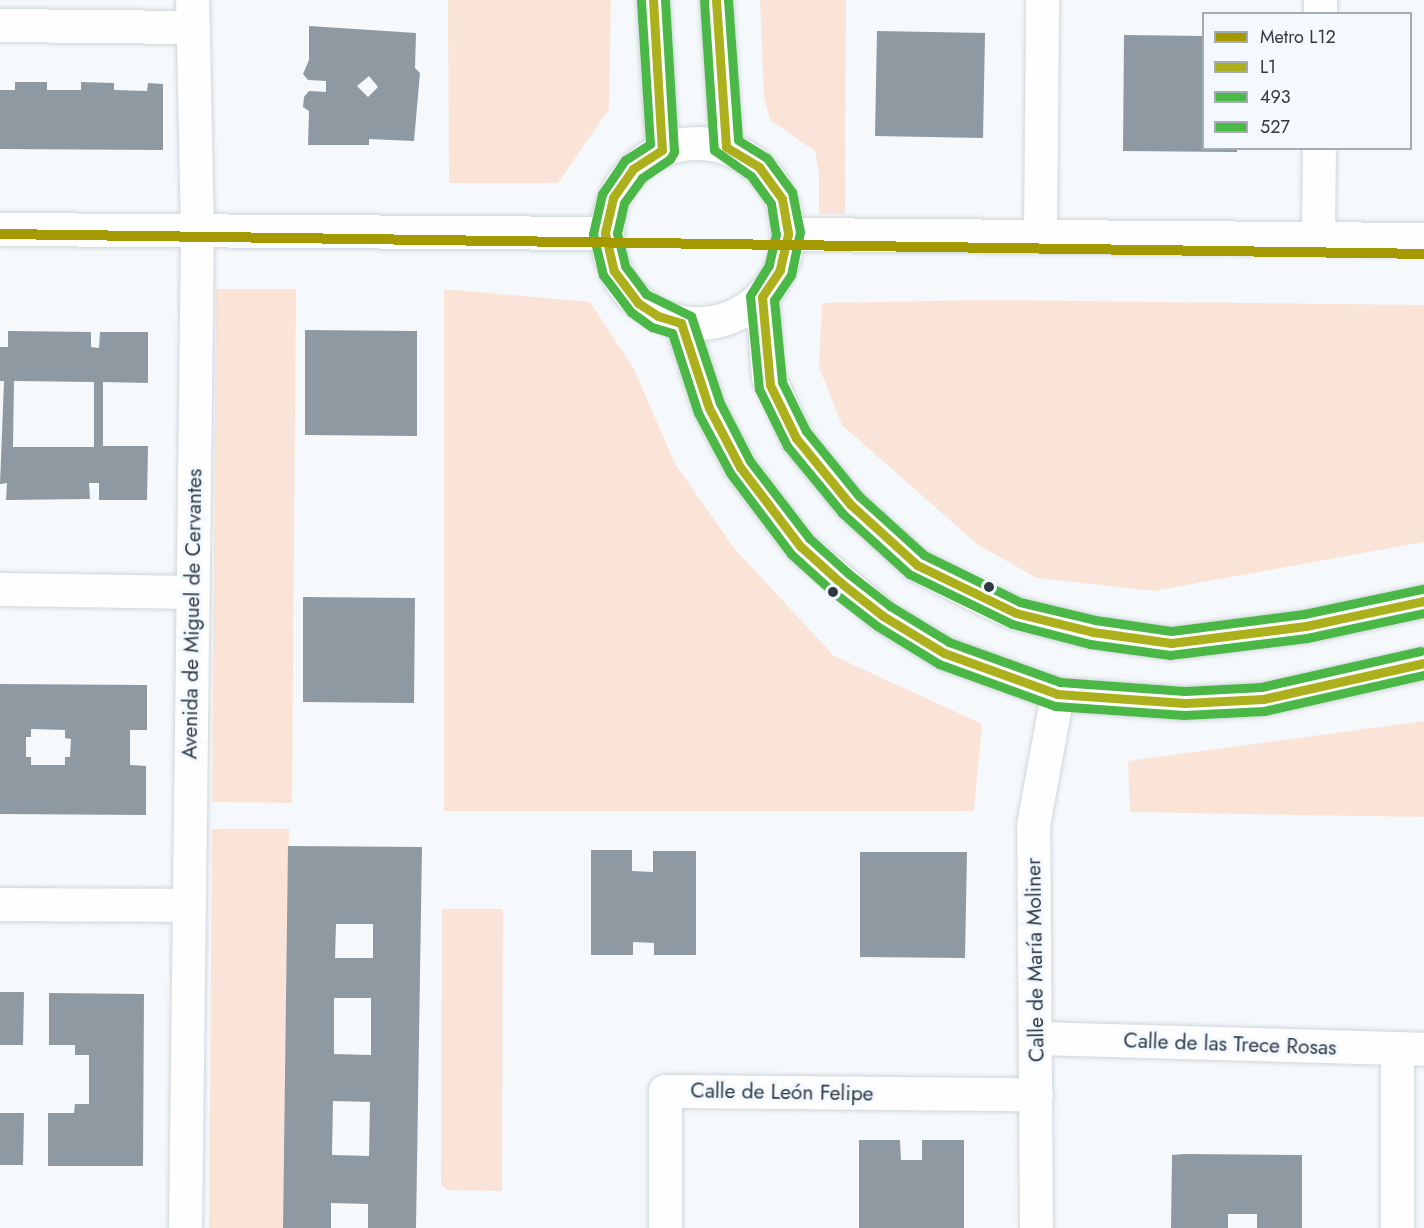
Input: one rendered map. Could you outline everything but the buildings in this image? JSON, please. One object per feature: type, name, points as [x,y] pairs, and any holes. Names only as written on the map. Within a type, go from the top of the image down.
[{"type":"street","points":[[653,0],[662,150]]},
{"type":"street","points":[[716,0],[726,147]]},
{"type":"street","points":[[1040,236],[1042,0]]},
{"type":"street","points":[[0,25],[192,13]]},
{"type":"street","name":"Avenida de Miguel de Cervantes","points":[[185,1228],[197,231],[192,13]]},
{"type":"street","points":[[694,143],[726,147],[759,167],[782,199],[788,234],[780,270],[762,297],[725,320],[681,323],[658,316],[638,303],[614,271],[605,233],[613,198],[633,169],[662,150],[694,143]]},
{"type":"street","points":[[1318,238],[1319,150]]},
{"type":"street","points":[[0,229],[605,233]]},
{"type":"street","points":[[788,234],[1424,239]]},
{"type":"street","points":[[762,297],[768,376],[796,438],[850,504],[917,565],[980,597],[1016,613],[1093,632],[1171,643],[1306,626],[1424,601]]},
{"type":"street","points":[[681,323],[709,408],[740,467],[800,546],[883,616],[944,653],[1057,694],[1185,703],[1263,699],[1424,663]]},
{"type":"street","points":[[0,590],[193,592]]},
{"type":"street","name":"Calle de María Moliner","points":[[1036,1228],[1033,825],[1057,694]]},
{"type":"street","points":[[0,904],[188,905]]},
{"type":"street","name":"Calle de las Trece Rosas","points":[[1036,1038],[1411,1049]]},
{"type":"street","points":[[1397,1228],[1411,1049]]},
{"type":"street","name":"Calle de León Felipe","points":[[665,1228],[665,1091],[1036,1094]]},
{"type":"shaded area","points":[[448,0],[611,0],[609,109],[558,183],[449,183]]},
{"type":"shaded area","points":[[760,0],[846,0],[845,214],[819,214],[819,171],[815,151],[770,120],[764,96]]},
{"type":"shaded area","points":[[216,289],[296,289],[292,803],[212,802]]},
{"type":"shaded area","points":[[444,289],[590,302],[634,369],[675,464],[734,548],[834,656],[982,724],[974,811],[444,811]]},
{"type":"shaded area","points":[[983,300],[1424,305],[1424,542],[1154,591],[1037,578],[978,545],[842,425],[819,367],[822,303]]},
{"type":"shaded area","points":[[1424,721],[1424,817],[1130,812],[1128,761]]},
{"type":"shaded area","points":[[212,829],[289,829],[283,1228],[209,1228]]},
{"type":"shaded area","points":[[442,909],[503,909],[502,1191],[447,1190],[441,1184]]},
{"type":"metro line","name":"L12","points":[[0,234],[1424,254]]},
{"type":"transit line","name":"L1","points":[[653,0],[662,150],[633,169],[613,198],[605,233],[614,271],[638,303],[658,316],[681,323],[709,408],[740,467],[800,546],[841,583],[883,616],[944,653],[1057,694],[1185,703],[1263,699],[1424,663]]},
{"type":"transit line","name":"527","points":[[665,0],[674,152],[670,159],[642,178],[624,203],[617,233],[625,266],[646,294],[691,316],[720,403],[750,461],[809,538],[849,574],[890,606],[949,642],[1060,682],[1185,691],[1261,687],[1421,651]]},
{"type":"transit line","name":"L1","points":[[716,0],[726,147],[759,167],[782,199],[788,234],[780,270],[762,297],[770,385],[796,438],[850,504],[917,565],[1016,613],[1093,632],[1171,643],[1306,626],[1424,601]]},
{"type":"transit line","name":"527","points":[[728,0],[738,140],[767,158],[792,192],[800,232],[791,275],[774,300],[782,382],[806,431],[859,496],[924,555],[1020,602],[1095,620],[1171,631],[1304,614],[1422,589]]},
{"type":"transit line","name":"493","points":[[641,1],[650,144],[625,160],[602,194],[593,234],[603,275],[631,312],[652,327],[672,333],[698,413],[730,473],[791,554],[833,592],[877,626],[939,664],[1055,706],[1184,715],[1264,711],[1424,675]]},
{"type":"transit line","name":"493","points":[[704,1],[714,150],[751,176],[771,204],[776,234],[769,265],[750,296],[759,389],[787,446],[842,513],[909,574],[1012,624],[1090,644],[1170,655],[1307,638],[1424,613]]}]
